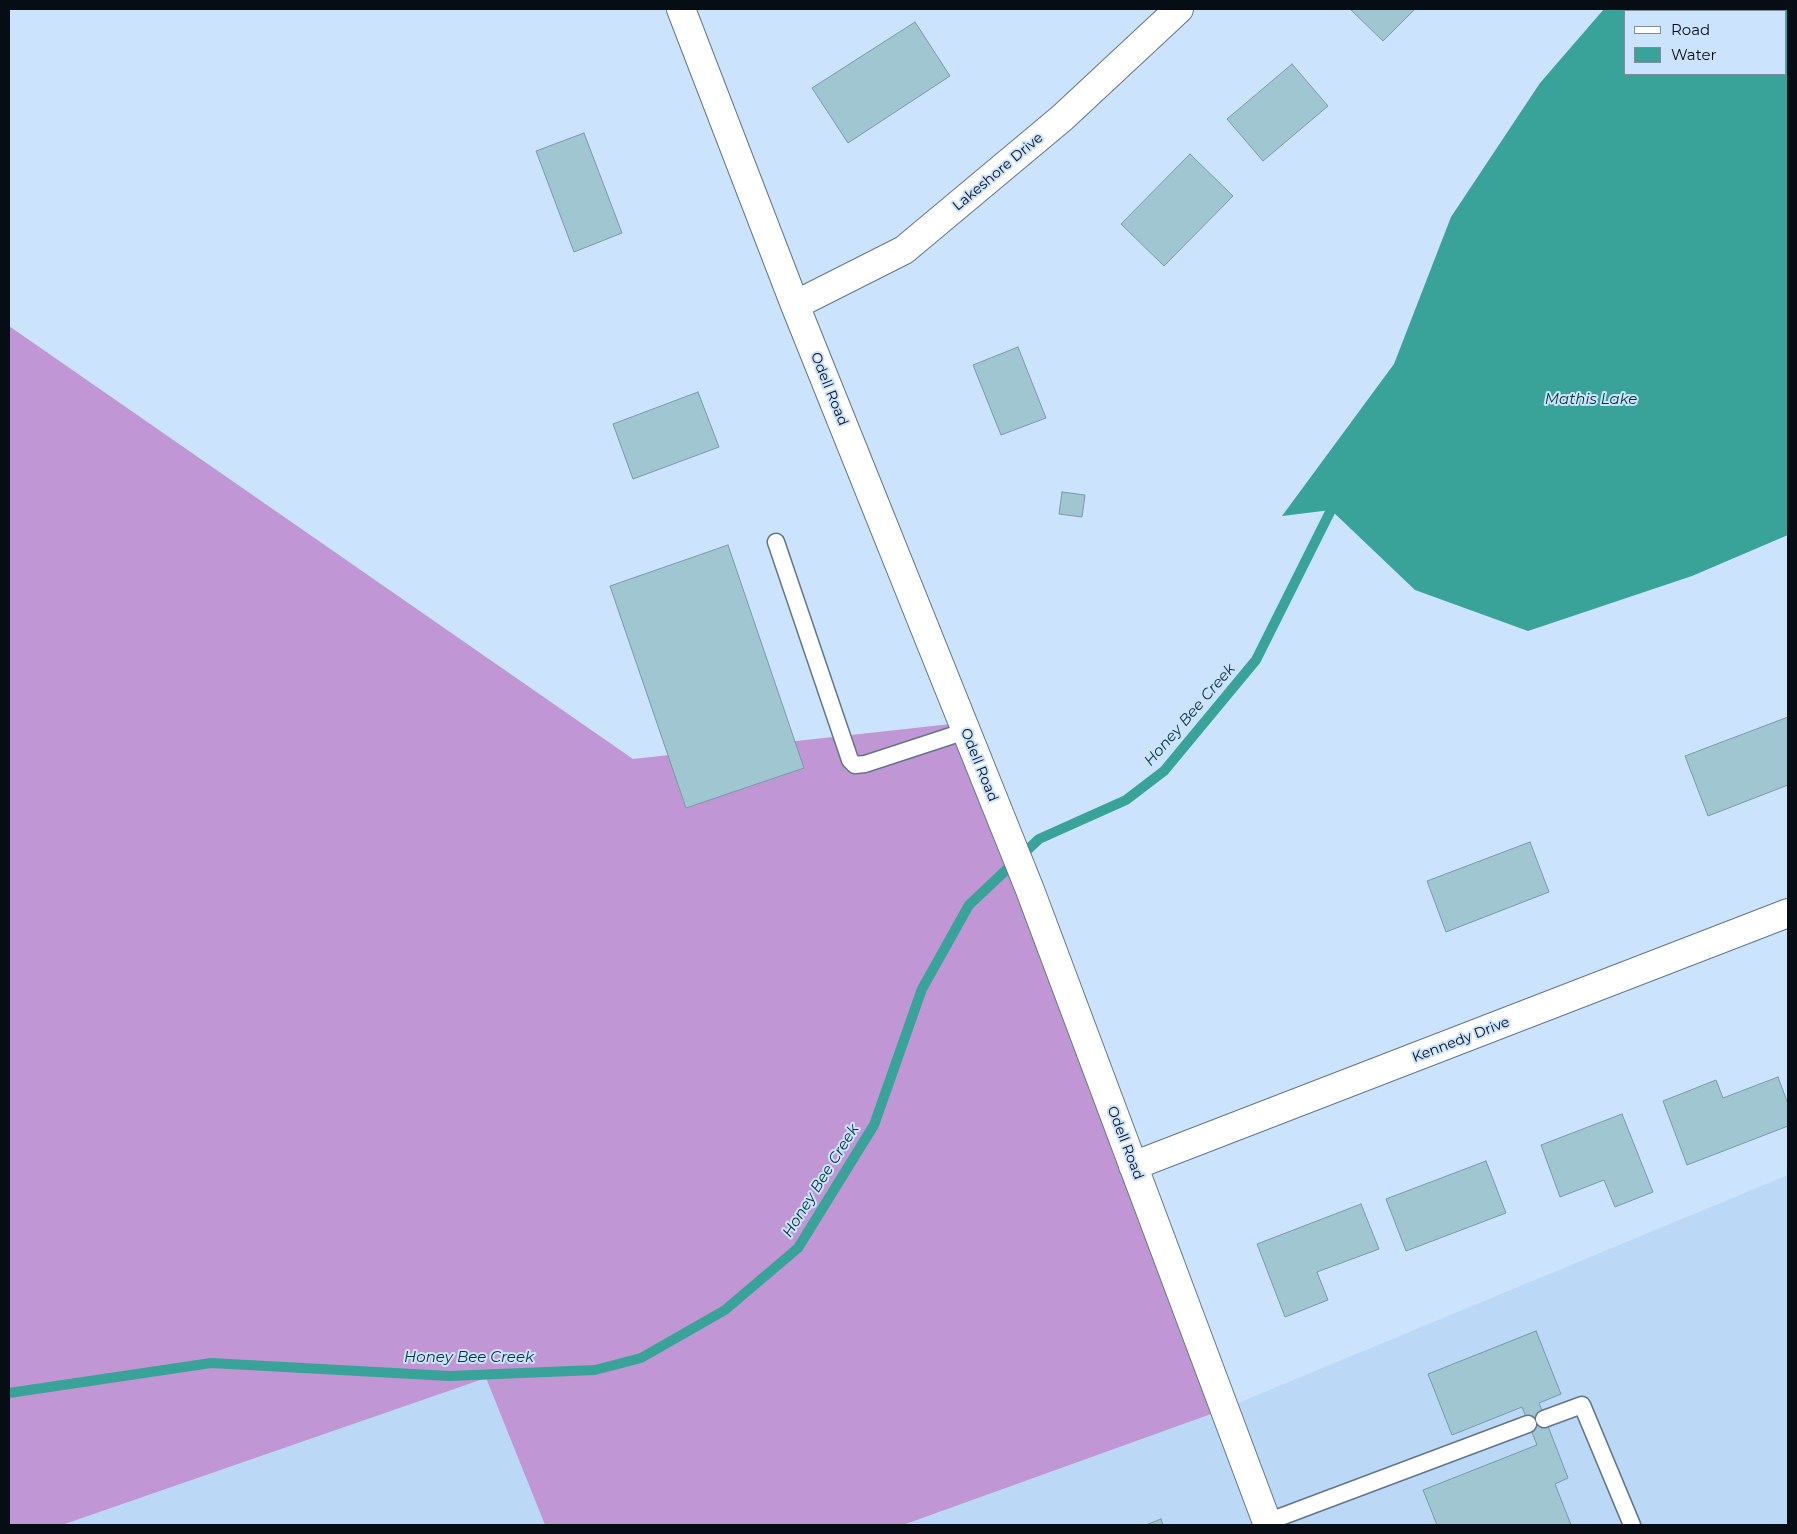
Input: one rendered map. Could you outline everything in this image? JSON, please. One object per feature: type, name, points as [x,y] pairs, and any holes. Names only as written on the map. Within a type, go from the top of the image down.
[{"type":"street","name":"Odell Road","points":[[680,9],[795,305],[1030,890],[1268,1524]]},
{"type":"street","name":"Lakeshore Drive","points":[[795,305],[904,250],[1062,118],[1179,9]]},
{"type":"street","name":"Kennedy Drive","points":[[1133,1166],[1788,913]]},
{"type":"lane","points":[[776,542],[850,760],[856,765],[865,764],[966,731]]},
{"type":"lane","points":[[1268,1524],[1582,1405],[1632,1525]]},
{"type":"shaded area","points":[[9,326],[633,759],[960,723],[1214,1413],[903,1525],[545,1525],[486,1378],[62,1525],[9,1525]]},
{"type":"shaded area","points":[[1788,1175],[1788,1525],[903,1525],[1214,1413]]},
{"type":"shaded area","points":[[486,1378],[545,1525],[62,1525]]},
{"type":"water","name":"Mathis Lake","points":[[1604,9],[1788,9],[1788,535],[1692,576],[1528,631],[1415,590],[1331,510],[1282,516],[1394,364],[1451,217],[1540,83]]},
{"type":"building","points":[[1350,9],[1415,9],[1383,41]]},
{"type":"building","points":[[915,22],[950,76],[848,143],[812,88]]},
{"type":"building","points":[[1292,64],[1328,106],[1263,161],[1227,119]]},
{"type":"building","points":[[584,133],[622,233],[574,252],[536,151]]},
{"type":"building","points":[[1190,154],[1233,196],[1164,266],[1121,224]]},
{"type":"building","points":[[1018,347],[1046,418],[1001,435],[973,365]]},
{"type":"building","points":[[698,392],[719,447],[633,479],[613,424]]},
{"type":"building","points":[[1062,492],[1085,495],[1082,517],[1059,514]]},
{"type":"building","points":[[728,545],[804,768],[686,808],[610,586]]},
{"type":"building","points":[[1788,717],[1788,785],[1708,816],[1685,756]]},
{"type":"building","points":[[1530,842],[1549,892],[1446,932],[1427,881]]},
{"type":"building","points":[[1778,1077],[1788,1104],[1788,1126],[1687,1165],[1663,1101],[1716,1080],[1723,1098]]},
{"type":"building","points":[[1622,1114],[1653,1192],[1615,1207],[1604,1180],[1560,1197],[1541,1145]]},
{"type":"building","points":[[1486,1161],[1506,1213],[1406,1251],[1386,1199]]},
{"type":"building","points":[[1361,1204],[1379,1249],[1317,1272],[1328,1300],[1285,1317],[1257,1244]]},
{"type":"building","points":[[1536,1331],[1561,1394],[1539,1403],[1568,1478],[1555,1484],[1571,1525],[1437,1525],[1423,1490],[1537,1445],[1522,1407],[1452,1435],[1428,1374]]},
{"type":"building","points":[[1161,1519],[1163,1525],[1146,1525]]},
{"type":"waterway","name":"Honey Bee Creek","points":[[9,1393],[211,1363],[450,1376],[595,1370],[641,1358],[725,1310],[798,1248],[874,1125],[922,989],[969,905],[1039,839],[1126,800],[1164,771],[1256,660],[1331,510]]}]
